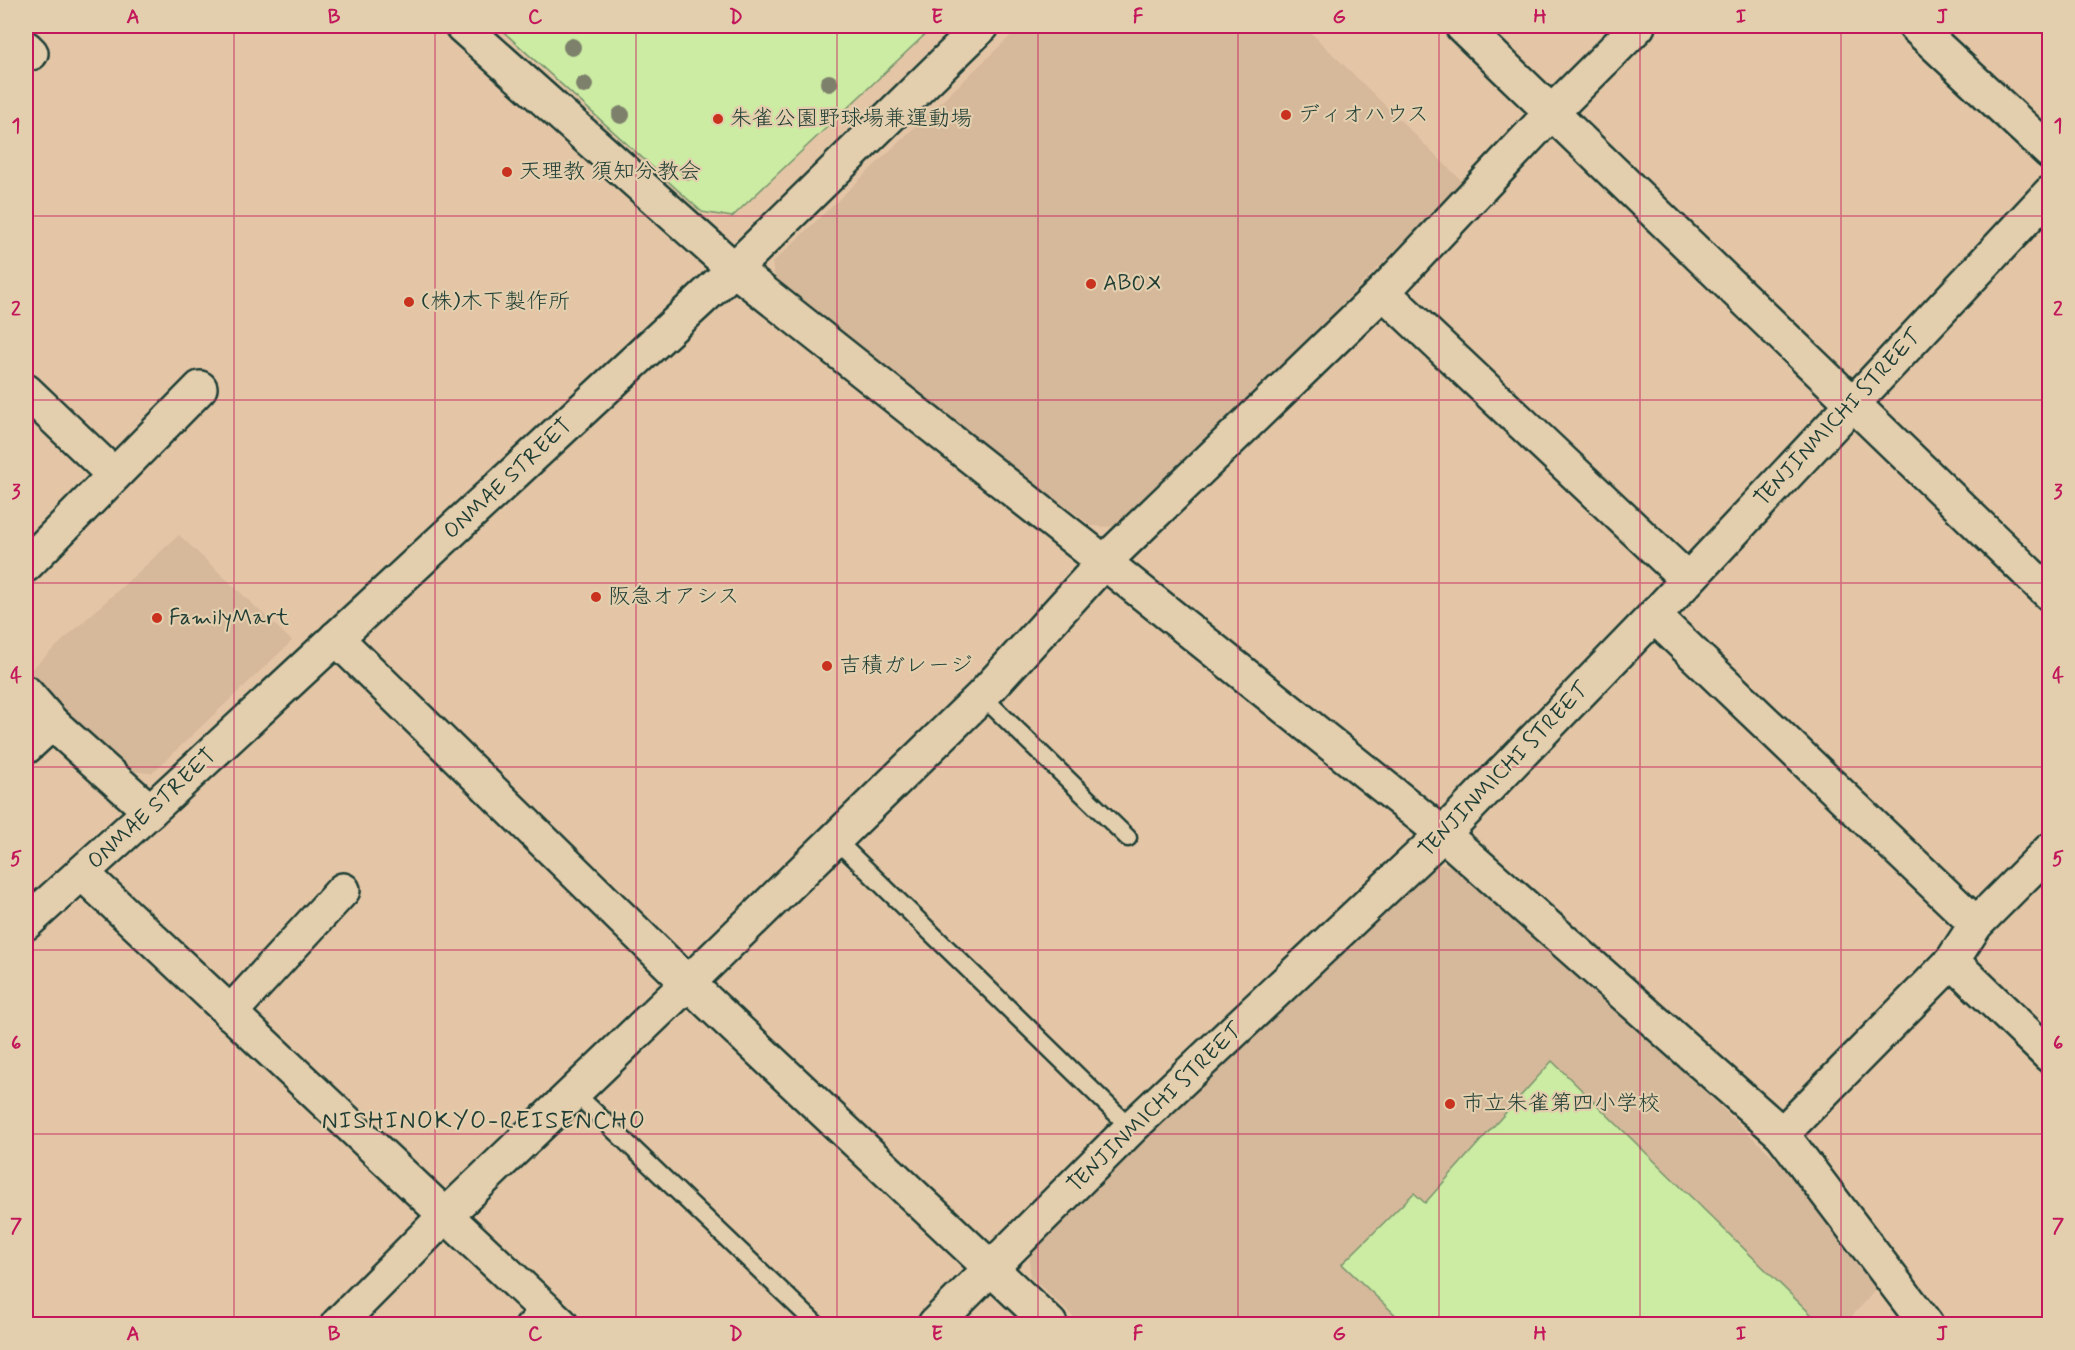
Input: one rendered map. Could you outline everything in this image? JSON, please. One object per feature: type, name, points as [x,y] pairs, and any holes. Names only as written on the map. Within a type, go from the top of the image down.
[{"type":"street","points":[[462,26],[734,269],[1443,834],[1782,1134],[1926,1324]]},
{"type":"street","name":"ONMAE STREET","points":[[26,923],[150,811],[734,269],[982,26]]},
{"type":"street","points":[[1462,26],[2049,594]]},
{"type":"street","points":[[338,1324],[445,1216],[836,840],[982,696],[1104,562],[1383,292],[1552,112],[1638,26]]},
{"type":"street","points":[[1915,26],[2049,152]]},
{"type":"street","name":"TENJINMICHI STREET","points":[[935,1324],[1131,1128],[1443,834],[1654,616],[2049,193]]},
{"type":"street","points":[[1383,292],[1687,579]]},
{"type":"street","points":[[26,565],[200,388]]},
{"type":"street","points":[[26,392],[114,475]]},
{"type":"street","points":[[1654,616],[1977,924]]},
{"type":"street","points":[[336,638],[688,983],[1050,1324]]},
{"type":"street","points":[[26,693],[52,723],[150,811]]},
{"type":"street","points":[[26,747],[52,723]]},
{"type":"street","points":[[1782,1134],[1952,961],[1977,924],[2049,850]]},
{"type":"street","points":[[82,873],[445,1216],[542,1318]]},
{"type":"street","points":[[230,1013],[344,890]]},
{"type":"street","points":[[1952,961],[2049,1056]]},
{"type":"lane","points":[[982,696],[1128,838]]},
{"type":"lane","points":[[836,840],[1131,1128]]},
{"type":"lane","points":[[574,1092],[816,1324]]},
{"type":"shaded area","points":[[1021,26],[1304,26],[1463,182],[1120,527],[1092,526],[777,289],[772,263]]},
{"type":"shaded area","points":[[179,535],[292,641],[152,773],[127,771],[95,739],[40,693],[26,674]]},
{"type":"shaded area","name":"市立朱雀第四小学校","points":[[1434,865],[1467,866],[1786,1169],[1880,1285],[1845,1324],[1081,1324],[1030,1276],[1030,1247]]},
{"type":"green space","name":"朱雀公園野球場兼運動場","points":[[497,26],[934,26],[732,217],[702,212]]},
{"type":"green space","points":[[1552,1061],[1821,1324],[1405,1324],[1342,1264],[1414,1193],[1425,1203]]},
{"type":"place","name":"ディオハウス","points":[[1286,115]]},
{"type":"place","name":"朱雀公園野球場兼運動場","points":[[718,119]]},
{"type":"place","name":"天理教 須知分教会","points":[[507,172]]},
{"type":"place","name":"ABOX","points":[[1091,284]]},
{"type":"place","name":"(株)木下製作所","points":[[409,302]]},
{"type":"place","name":"阪急オアシス","points":[[596,597]]},
{"type":"place","name":"FamilyMart","points":[[157,618]]},
{"type":"place","name":"吉積ガレージ","points":[[827,666]]},
{"type":"place","name":"市立朱雀第四小学校","points":[[1450,1104]]},
{"type":"district","name":"NISHINOKYO-REISENCHO","points":[[484,1121]]}]
